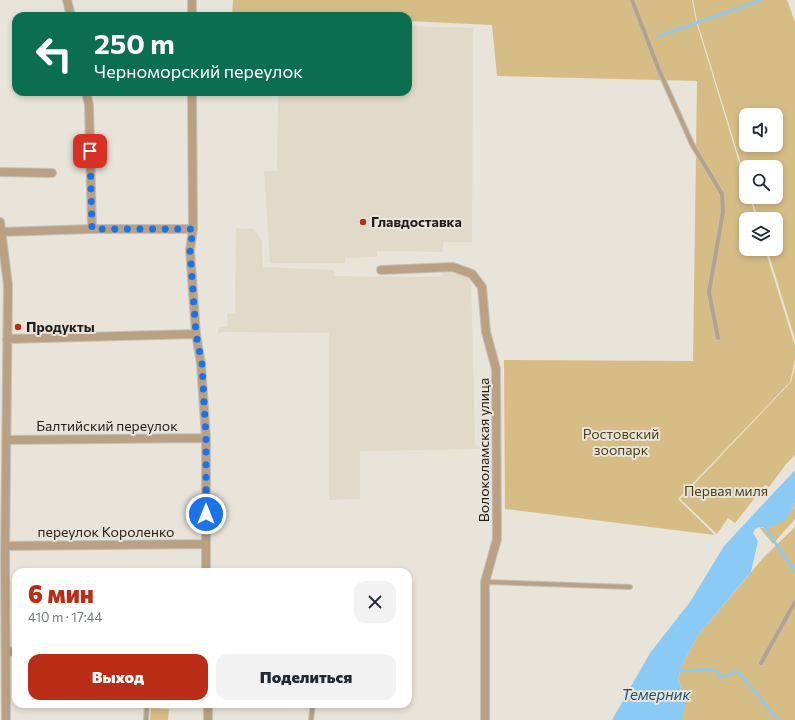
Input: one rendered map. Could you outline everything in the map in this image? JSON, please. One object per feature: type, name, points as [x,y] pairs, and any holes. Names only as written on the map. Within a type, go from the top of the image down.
[{"type":"street","points":[[67,0],[70,12]]},
{"type":"street","points":[[192,0],[192,12]]},
{"type":"street","points":[[87,96],[89,105],[92,229]]},
{"type":"street","points":[[192,96],[193,229],[190,250],[196,334],[202,364],[206,438],[206,568]]},
{"type":"street","points":[[0,172],[52,172]]},
{"type":"street","points":[[0,222],[8,285],[8,440],[3,476],[5,546],[2,559],[3,636],[6,652],[6,720]]},
{"type":"street","points":[[1,232],[92,229],[193,229]]},
{"type":"street","name":"Волоколамская улица","points":[[381,270],[453,267],[472,274],[482,287],[486,332],[493,350],[496,375],[497,539],[485,582],[486,720]]},
{"type":"street","points":[[0,350],[7,342],[196,334]]},
{"type":"street","name":"Балтийский переулок","points":[[8,440],[206,438]]},
{"type":"street","name":"переулок Короленко","points":[[5,546],[206,544]]},
{"type":"street","points":[[6,652],[12,652]]},
{"type":"street","points":[[208,708],[208,720]]},
{"type":"lane","points":[[632,0],[659,70],[692,144],[722,194],[723,212],[709,292],[718,338]]},
{"type":"lane","points":[[485,582],[630,587]]},
{"type":"lane","points":[[761,663],[795,602]]},
{"type":"lane","points":[[146,720],[147,708]]},
{"type":"lane","points":[[311,720],[312,708]]},
{"type":"shaded area","points":[[412,26],[473,28],[472,242],[443,242],[443,252],[377,251],[377,257],[345,258],[345,263],[270,263],[264,171],[277,171],[278,96],[412,96]]},
{"type":"shaded area","points":[[236,228],[254,229],[262,242],[263,267],[334,270],[334,276],[416,277],[442,276],[443,271],[471,273],[475,444],[481,449],[360,451],[360,499],[329,500],[329,333],[222,332],[218,335],[219,327],[228,326],[227,314],[235,313]]},
{"type":"green space","name":"Ростовский зоопарк","points":[[233,0],[692,0],[696,21],[739,162],[739,204],[752,204],[754,212],[739,212],[739,256],[767,256],[795,346],[795,360],[790,382],[678,499],[715,535],[505,509],[504,360],[693,361],[697,81],[497,76],[492,25],[412,21],[412,12],[232,12]]},
{"type":"green space","points":[[693,0],[787,0],[795,22],[795,339],[769,256],[783,256],[783,212],[756,212],[753,204],[783,204],[783,160],[740,160],[697,21]]},
{"type":"green space","name":"Первая миля","points":[[795,367],[795,455],[769,487],[765,485],[735,523],[728,518],[717,534],[680,499],[791,382]]},
{"type":"green space","points":[[795,503],[795,519],[773,544],[759,527],[764,528],[792,509]]},
{"type":"green space","points":[[795,527],[795,720],[682,720],[682,690],[678,680],[681,667],[698,635],[764,557]]},
{"type":"green space","points":[[151,708],[169,709],[168,720],[150,720]]},
{"type":"water","name":"Темерник","points":[[795,470],[795,503],[786,519],[772,527],[759,527],[755,529],[753,533],[758,541],[751,572],[698,635],[681,667],[678,680],[686,701],[682,720],[612,720],[650,653],[690,602],[724,546]]},
{"type":"waterway","points":[[659,36],[761,0]]},
{"type":"waterway","points":[[764,526],[795,572]]},
{"type":"waterway","points":[[677,669],[687,671],[709,669],[718,672],[720,677],[726,676],[735,671],[740,674],[778,720]]},
{"type":"place","name":"Главдоставка","points":[[363,222]]},
{"type":"place","name":"Продукты","points":[[18,327]]},
{"type":"route","points":[[90,151],[92,229],[193,229],[190,250],[196,334],[202,364],[206,438],[206,514]]}]
